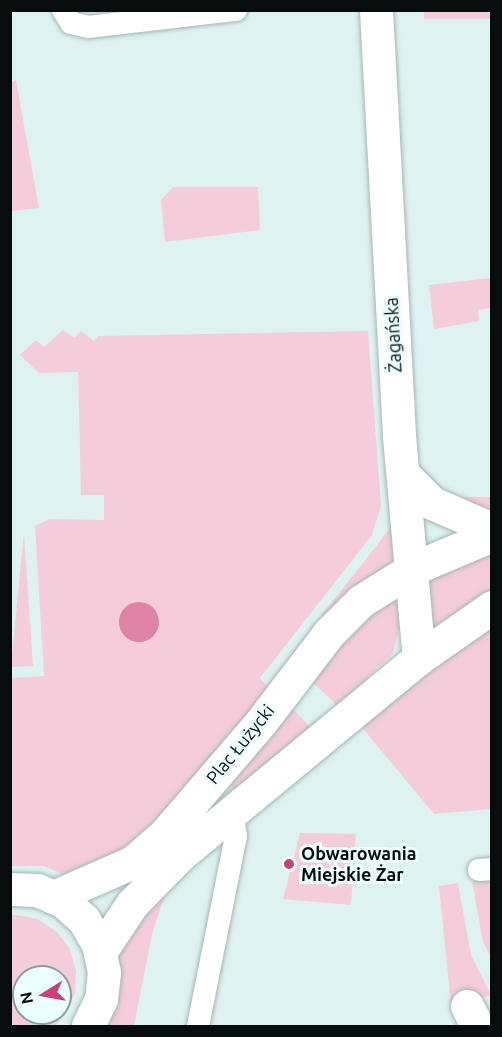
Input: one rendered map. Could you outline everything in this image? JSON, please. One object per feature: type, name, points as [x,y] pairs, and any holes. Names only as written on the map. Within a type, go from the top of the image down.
[{"type":"street","name":"Żagańska","points":[[376,10],[403,474],[419,658]]},
{"type":"street","points":[[403,474],[432,503],[492,529]]},
{"type":"street","name":"Plac Łużycki","points":[[53,897],[133,862],[165,834],[261,722],[329,633],[361,601],[412,569],[492,535]]},
{"type":"street","points":[[100,952],[132,904],[180,855],[419,658],[492,607]]},
{"type":"street","points":[[10,889],[37,890],[53,897],[84,920],[100,952],[104,972],[101,999],[92,1024]]},
{"type":"lane","points":[[63,10],[71,23],[88,27],[236,10]]},
{"type":"lane","points":[[198,1026],[236,836],[232,813]]},
{"type":"shaded area","points":[[424,11],[491,11],[491,19],[424,19]]},
{"type":"shaded area","points":[[16,80],[39,208],[11,211],[10,82]]},
{"type":"shaded area","points":[[173,187],[258,187],[260,230],[165,242],[161,200]]},
{"type":"shaded area","points":[[491,278],[491,308],[478,310],[479,321],[434,329],[429,285]]},
{"type":"shaded area","points":[[63,330],[74,338],[81,331],[94,341],[98,336],[368,331],[381,506],[372,535],[260,678],[270,689],[174,806],[120,853],[70,877],[43,866],[11,866],[10,678],[44,676],[35,526],[49,519],[104,520],[104,495],[81,495],[78,372],[39,373],[20,355],[36,340],[44,347]]},
{"type":"shaded area","points":[[443,491],[459,497],[491,497],[491,510],[458,506]]},
{"type":"shaded area","points":[[391,527],[397,558],[291,666],[286,661]]},
{"type":"shaded area","points":[[24,532],[33,666],[11,667],[11,664]]},
{"type":"shaded area","points":[[491,551],[491,592],[428,629],[424,579]]},
{"type":"shaded area","points":[[392,599],[397,602],[401,621],[393,653],[338,706],[309,679],[373,611]]},
{"type":"shaded area","points":[[139,602],[153,608],[159,622],[153,636],[139,642],[125,636],[119,622],[125,608]]},
{"type":"shaded area","points":[[491,628],[491,809],[434,814],[359,724]]},
{"type":"shaded area","points":[[288,704],[313,730],[235,791],[227,781]]},
{"type":"shaded area","points":[[300,833],[356,834],[351,905],[283,899]]},
{"type":"shaded area","points":[[491,880],[491,957],[483,942],[472,881]]},
{"type":"shaded area","points":[[458,883],[471,955],[491,995],[451,1005],[439,886]]},
{"type":"shaded area","points":[[167,889],[152,934],[134,1026],[110,1026],[118,951],[124,936]]},
{"type":"shaded area","points":[[11,914],[38,919],[57,932],[70,949],[76,971],[75,993],[72,1000],[72,965],[12,965],[12,1025],[55,1026],[11,1026]]},
{"type":"place","name":"Obwarowania Miejskie Żar","points":[[289,864]]}]
